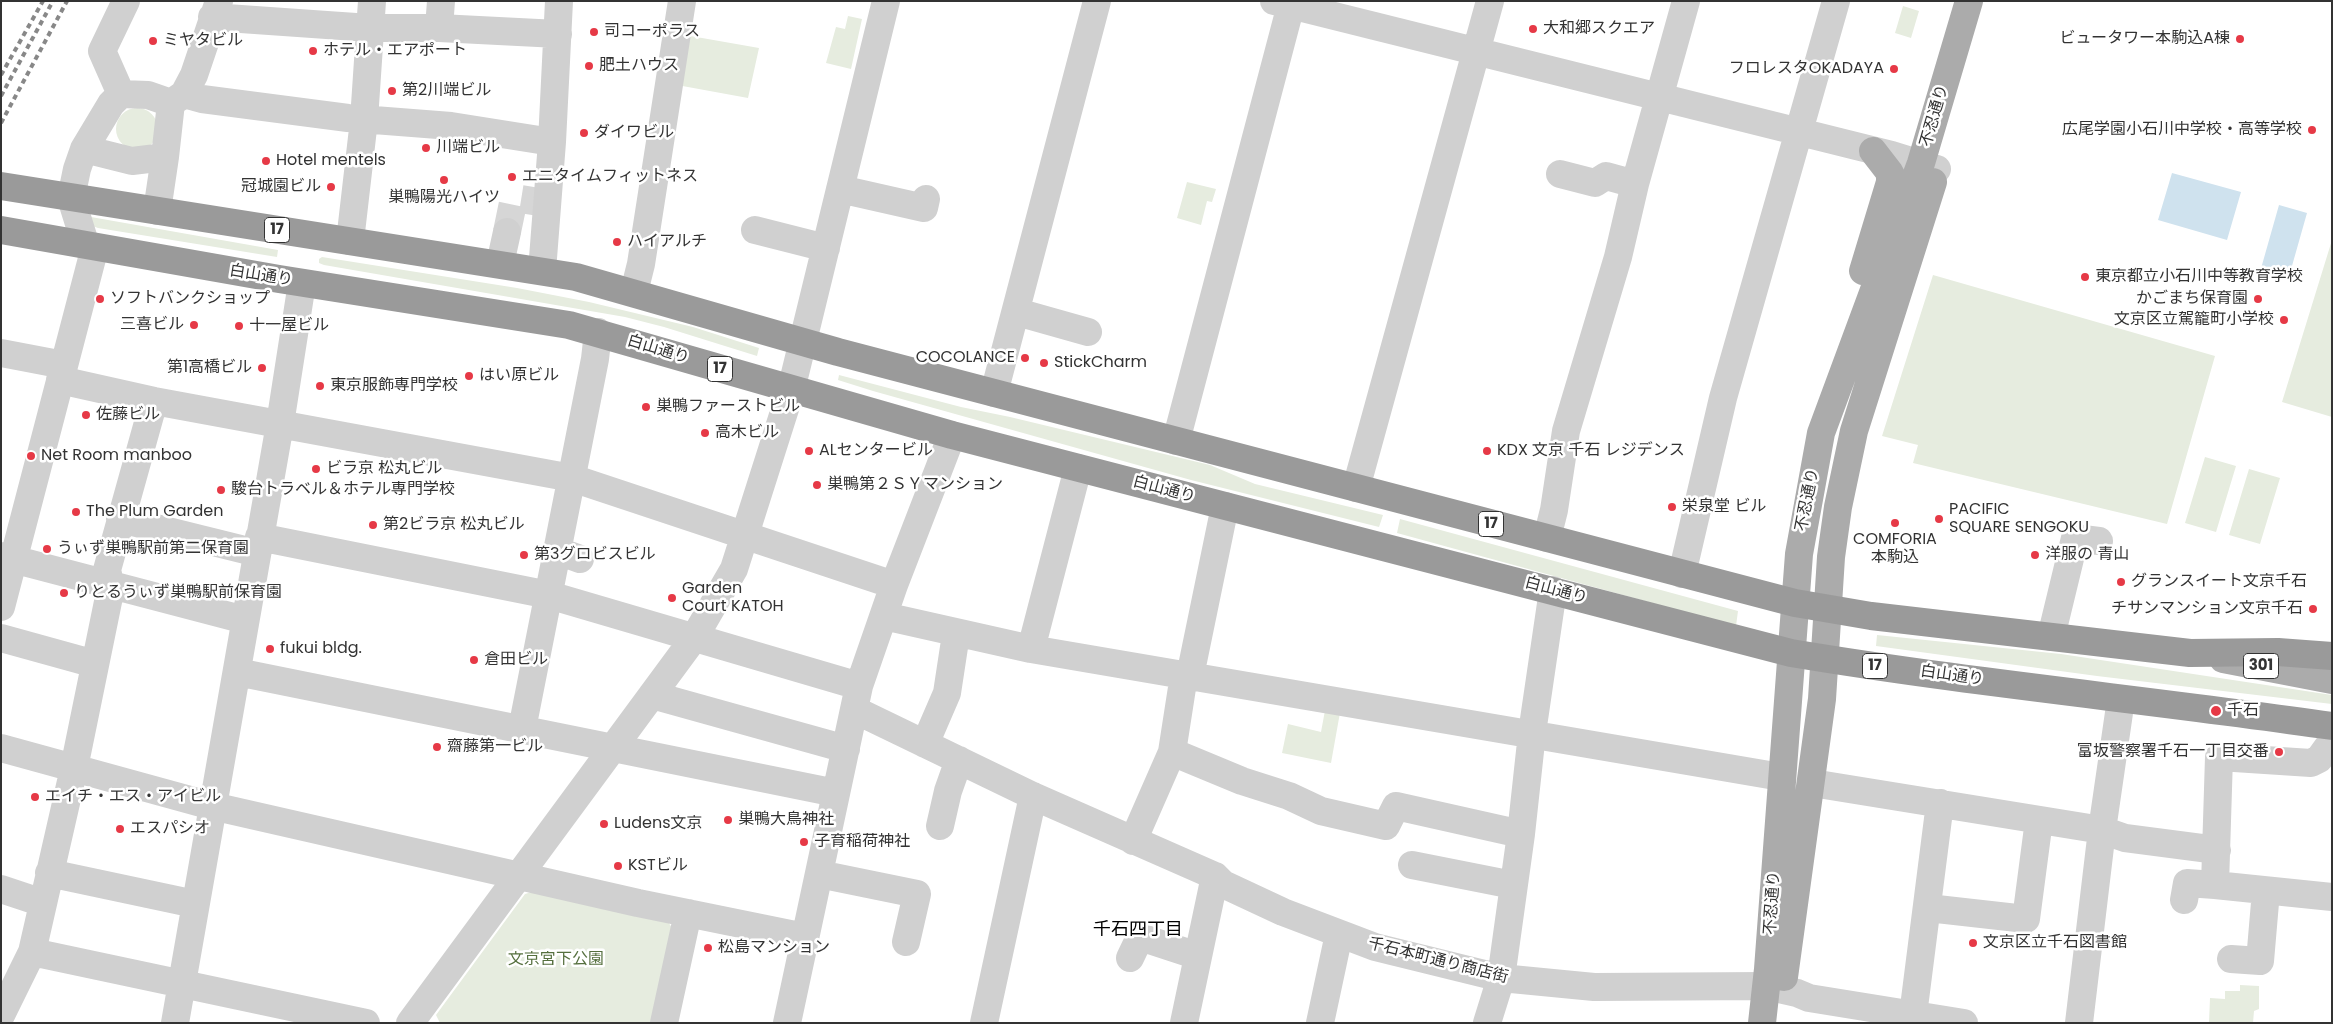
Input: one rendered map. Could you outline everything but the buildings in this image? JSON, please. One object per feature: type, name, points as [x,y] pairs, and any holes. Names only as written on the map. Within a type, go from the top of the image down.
[{"type":"highway","name":"17","points":[[7,187],[576,276],[803,342],[1794,603],[1827,609],[2190,653],[2278,652],[2332,656]]},
{"type":"highway","name":"白山通り","points":[[1,230],[91,247],[569,325],[952,435],[1791,653],[2332,726]]},
{"type":"main road","name":"不忍通り","points":[[1762,1023],[1774,988],[1812,783],[1836,522],[1854,431],[1929,166],[1969,1]]},
{"type":"main road","name":"不忍通り","points":[[1778,1023],[1774,988],[1781,776],[1798,554],[1807,503],[1822,433],[1832,401],[1929,166],[1989,1]]},
{"type":"main road","points":[[1832,401],[1832,386],[1839,352],[1890,182],[1890,173],[1873,151]]},
{"type":"main road","name":"301","points":[[2190,653],[2332,680]]},
{"type":"street","points":[[122,94],[102,51],[126,1]]},
{"type":"street","points":[[350,241],[364,120],[372,1]]},
{"type":"street","points":[[439,28],[441,1]]},
{"type":"street","points":[[542,271],[543,203],[552,142],[559,1]]},
{"type":"street","points":[[634,292],[682,1]]},
{"type":"street","points":[[410,1023],[694,638],[734,569],[791,390],[886,1]]},
{"type":"street","points":[[994,393],[1017,312],[1097,1]]},
{"type":"street","points":[[1356,488],[1490,1]]},
{"type":"street","points":[[1547,538],[1554,510],[1566,431],[1618,257],[1686,1]]},
{"type":"street","points":[[1682,574],[1723,398],[1836,1]]},
{"type":"street","points":[[1176,441],[1286,3],[1929,166]]},
{"type":"street","points":[[157,210],[165,157],[178,99],[194,75],[215,9],[370,28],[439,28],[558,34]]},
{"type":"street","points":[[1,607],[7,558],[62,372],[91,247],[71,198],[77,168],[84,148],[112,104],[122,94],[202,99],[364,120],[451,126],[552,142]]},
{"type":"street","points":[[84,148],[132,161],[165,157]]},
{"type":"street","points":[[1560,174],[1596,182],[1606,176],[1636,184]]},
{"type":"street","points":[[840,189],[924,208],[926,199]]},
{"type":"street","points":[[754,230],[826,248]]},
{"type":"street","points":[[500,264],[507,232]]},
{"type":"street","points":[[175,1023],[280,424],[302,282]]},
{"type":"street","points":[[1017,312],[1088,332]]},
{"type":"street","points":[[522,730],[549,594],[569,555],[572,478],[598,332]]},
{"type":"street","points":[[1,353],[154,401],[572,478],[894,585]]},
{"type":"street","points":[[1,1015],[18,965],[43,903],[74,768],[111,586],[108,570],[120,519],[154,401]]},
{"type":"street","points":[[787,1023],[857,698],[894,585],[952,435]]},
{"type":"street","points":[[1032,649],[1078,468]]},
{"type":"street","points":[[1133,841],[1172,752],[1187,675],[1225,506]]},
{"type":"street","name":"千石本町通り商店街","points":[[120,519],[258,545],[549,594],[694,638],[857,698],[925,744],[1033,796],[1215,876],[1223,884],[1283,912],[1375,947],[1420,960],[1501,978],[1594,987],[1774,988],[1809,998],[1964,1023]]},
{"type":"street","points":[[2051,637],[2075,538],[2099,541]]},
{"type":"street","points":[[7,558],[245,620]]},
{"type":"street","points":[[1487,1023],[1501,978],[1521,834],[1532,733],[1553,590]]},
{"type":"street","points":[[884,616],[956,634],[1032,649],[1781,776]]},
{"type":"street","points":[[925,744],[947,693],[956,634]]},
{"type":"street","points":[[1,638],[95,664]]},
{"type":"street","points":[[237,672],[836,793]]},
{"type":"street","points":[[652,694],[846,749]]},
{"type":"street","points":[[2079,1023],[2102,830],[2121,699]]},
{"type":"street","points":[[2215,885],[2219,757],[2311,763],[2319,759],[2332,741]]},
{"type":"street","points":[[1,748],[212,806],[688,913],[804,937]]},
{"type":"street","points":[[1172,752],[1332,814],[1386,826],[1396,806],[1521,834]]},
{"type":"street","points":[[940,826],[948,791],[959,760]]},
{"type":"street","points":[[1812,783],[2102,830],[2125,838],[2217,850]]},
{"type":"street","points":[[984,1023],[1033,796]]},
{"type":"street","points":[[1912,1015],[1928,908],[1940,803]]},
{"type":"street","points":[[1928,908],[2026,919],[2039,820]]},
{"type":"street","points":[[1412,865],[1513,885]]},
{"type":"street","points":[[49,873],[195,904]]},
{"type":"street","points":[[819,874],[916,894],[906,942]]},
{"type":"street","points":[[1184,1023],[1215,876]]},
{"type":"street","points":[[2184,900],[2187,883],[2332,897]]},
{"type":"street","points":[[1,889],[43,903]]},
{"type":"street","points":[[2231,959],[2260,961],[2266,891]]},
{"type":"street","points":[[664,1023],[688,913]]},
{"type":"street","points":[[1320,1023],[1339,934]]},
{"type":"street","points":[[1130,958],[1140,937],[1198,956]]},
{"type":"street","points":[[18,965],[182,984],[366,1023]]},
{"type":"green space","points":[[1903,6],[1919,11],[1911,38],[1895,33]]},
{"type":"green space","points":[[848,16],[862,19],[851,69],[826,63],[836,27],[845,29]]},
{"type":"green space","points":[[685,35],[759,48],[748,98],[677,85]]},
{"type":"green space","points":[[137,108],[152,114],[158,129],[152,144],[137,150],[122,144],[116,129],[122,114]]},
{"type":"green space","points":[[1187,182],[1216,189],[1212,202],[1207,201],[1201,225],[1177,218]]},
{"type":"green space","points":[[91,217],[278,250],[277,257],[98,228],[87,224]]},
{"type":"green space","points":[[2332,240],[2332,417],[2282,402]]},
{"type":"green space","points":[[322,257],[517,288],[589,302],[693,327],[759,348],[757,356],[625,317],[324,265],[319,263],[319,259]]},
{"type":"green space","points":[[1933,275],[2215,356],[2167,524],[1913,463],[1918,445],[1882,436]]},
{"type":"green space","points":[[839,375],[961,407],[1210,465],[1255,484],[1383,515],[1379,527],[1191,480],[873,391],[838,380]]},
{"type":"green space","points":[[2205,457],[2236,466],[2216,532],[2185,523]]},
{"type":"green space","points":[[2249,469],[2280,478],[2260,544],[2229,535]]},
{"type":"green space","points":[[1400,519],[1738,611],[1736,626],[1397,533]]},
{"type":"green space","points":[[1877,635],[2061,654],[2332,695],[2332,704],[2097,676],[1876,646]]},
{"type":"green space","points":[[1326,705],[1341,707],[1331,763],[1282,753],[1288,724],[1321,732]]},
{"type":"green space","name":"文京宮下公園","points":[[535,891],[666,918],[673,930],[654,1023],[440,1023],[436,1015],[525,894]]},
{"type":"green space","points":[[2240,985],[2259,986],[2259,1009],[2254,1011],[2253,1023],[2209,1023],[2210,998],[2225,999],[2225,991],[2240,991]]},
{"type":"water","points":[[2172,173],[2241,192],[2227,240],[2158,220]]},
{"type":"water","points":[[2279,205],[2307,213],[2288,280],[2260,272]]},
{"type":"tunnel","points":[[507,232],[514,198],[539,202]]},
{"type":"railway","points":[[1,75],[43,1]]},
{"type":"railway","points":[[1,96],[53,1]]},
{"type":"railway","points":[[1,123],[67,1]]},
{"type":"place","name":"大和郷スクエア","points":[[1533,29]]},
{"type":"place","name":"司コーポラス","points":[[594,32]]},
{"type":"place","name":"ビュータワー本駒込A棟","points":[[2240,39]]},
{"type":"place","name":"ミヤタビル","points":[[153,41]]},
{"type":"place","name":"ホテル・エアポート","points":[[313,51]]},
{"type":"place","name":"肥土ハウス","points":[[589,66]]},
{"type":"place","name":"フロレスタOKADAYA","points":[[1894,69]]},
{"type":"place","name":"第2川端ビル","points":[[392,91]]},
{"type":"place","name":"広尾学園小石川中学校・高等学校","points":[[2312,130]]},
{"type":"place","name":"ダイワビル","points":[[584,133]]},
{"type":"place","name":"川端ビル","points":[[426,148]]},
{"type":"place","name":"Hotel mentels","points":[[266,161]]},
{"type":"place","name":"エニタイムフィットネス","points":[[512,177]]},
{"type":"place","name":"巣鴨陽光ハイツ","points":[[444,180]]},
{"type":"place","name":"冠城園ビル","points":[[331,187]]},
{"type":"place","name":"ハイアルチ","points":[[617,242]]},
{"type":"place","name":"東京都立小石川中等教育学校","points":[[2085,277]]},
{"type":"place","name":"ソフトバンクショップ","points":[[100,299]]},
{"type":"place","name":"かごまち保育園","points":[[2258,299]]},
{"type":"place","name":"文京区立駕籠町小学校","points":[[2284,320]]},
{"type":"place","name":"三喜ビル","points":[[194,325]]},
{"type":"place","name":"十一屋ビル","points":[[239,326]]},
{"type":"place","name":"COCOLANCE","points":[[1025,358]]},
{"type":"place","name":"StickCharm","points":[[1044,363]]},
{"type":"place","name":"第1高橋ビル","points":[[262,368]]},
{"type":"place","name":"はい原ビル","points":[[469,376]]},
{"type":"place","name":"東京服飾専門学校","points":[[320,386]]},
{"type":"place","name":"巣鴨ファーストビル","points":[[646,407]]},
{"type":"place","name":"佐藤ビル","points":[[86,415]]},
{"type":"place","name":"高木ビル","points":[[705,433]]},
{"type":"place","name":"ALセンタービル","points":[[809,451]]},
{"type":"place","name":"KDX 文京 千石 レジデンス","points":[[1487,451]]},
{"type":"place","name":"Net Room manboo","points":[[31,456]]},
{"type":"place","name":"ビラ京 松丸ビル","points":[[316,469]]},
{"type":"place","name":"巣鴨第２ＳＹマンション","points":[[817,485]]},
{"type":"place","name":"駿台トラベル＆ホテル専門学校","points":[[221,490]]},
{"type":"place","name":"栄泉堂 ビル","points":[[1672,507]]},
{"type":"place","name":"The Plum Garden","points":[[76,512]]},
{"type":"place","name":"PACIFIC SQUARE SENGOKU","points":[[1939,519]]},
{"type":"place","name":"COMFORIA 本駒込","points":[[1895,523]]},
{"type":"place","name":"第2ビラ京 松丸ビル","points":[[373,525]]},
{"type":"place","name":"うぃず巣鴨駅前第二保育園","points":[[47,549]]},
{"type":"place","name":"第3グロビスビル","points":[[524,555]]},
{"type":"place","name":"洋服の 青山","points":[[2035,555]]},
{"type":"place","name":"グランスイート文京千石","points":[[2121,582]]},
{"type":"place","name":"りとるうぃず巣鴨駅前保育園","points":[[64,593]]},
{"type":"place","name":"Garden Court KATOH","points":[[672,598]]},
{"type":"place","name":"チサンマンション文京千石","points":[[2313,609]]},
{"type":"place","name":"fukui bldg.","points":[[270,649]]},
{"type":"place","name":"倉田ビル","points":[[474,660]]},
{"type":"place","name":"千石","points":[[2216,711]]},
{"type":"place","name":"齋藤第一ビル","points":[[437,747]]},
{"type":"place","name":"富坂警察署千石一丁目交番","points":[[2279,752]]},
{"type":"place","name":"エイチ・エス・アイビル","points":[[35,797]]},
{"type":"place","name":"巣鴨大鳥神社","points":[[728,820]]},
{"type":"place","name":"Ludens文京","points":[[604,824]]},
{"type":"place","name":"エスパシオ","points":[[120,829]]},
{"type":"place","name":"子育稲荷神社","points":[[804,842]]},
{"type":"place","name":"KSTビル","points":[[618,866]]},
{"type":"place","name":"文京区立千石図書館","points":[[1973,943]]},
{"type":"place","name":"松島マンション","points":[[708,948]]},
{"type":"district","name":"千石四丁目","points":[[1138,930]]}]
